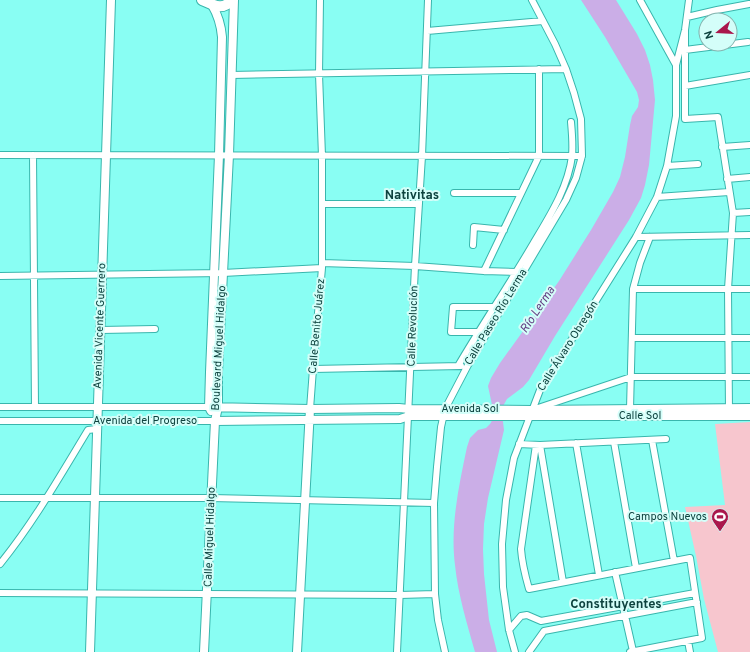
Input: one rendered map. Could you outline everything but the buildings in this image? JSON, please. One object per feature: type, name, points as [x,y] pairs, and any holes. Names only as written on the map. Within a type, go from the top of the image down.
[{"type":"main road","points":[[202,0],[217,6],[227,5],[233,0]]},
{"type":"street","name":"Avenida Vicente Guerrero","points":[[90,652],[111,0]]},
{"type":"street","name":"Boulevard Miguel Hidalgo","points":[[213,407],[223,274],[229,156],[233,0]]},
{"type":"street","name":"Calle Benito Juárez","points":[[297,652],[309,421],[322,265],[322,156],[319,74],[320,0]]},
{"type":"street","name":"Calle Revolución","points":[[397,652],[415,266],[422,156],[428,0]]},
{"type":"street","name":"Calle Paseo Río Lerma","points":[[445,652],[438,620],[435,594],[434,503],[444,412],[468,365],[566,200],[576,178],[582,156],[581,118],[574,93],[566,69],[555,44],[532,0]]},
{"type":"street","points":[[640,0],[676,65]]},
{"type":"street","name":"Calle Álvaro Obregón","points":[[515,652],[509,630],[503,587],[502,544],[506,500],[514,458],[527,413],[636,237],[657,197],[667,166],[676,116],[676,65],[687,17],[689,0]]},
{"type":"street","name":"Boulevard Miguel Hidalgo","points":[[210,2],[218,17],[222,37],[219,155],[210,372],[214,421]]},
{"type":"street","points":[[687,17],[749,4]]},
{"type":"street","points":[[427,31],[543,21]]},
{"type":"street","points":[[684,30],[685,119],[718,117],[733,213],[728,289],[729,412]]},
{"type":"street","points":[[222,37],[233,37]]},
{"type":"street","points":[[685,50],[748,42]]},
{"type":"street","points":[[484,271],[539,156],[539,69]]},
{"type":"street","points":[[231,75],[566,69]]},
{"type":"street","points":[[685,86],[750,75]]},
{"type":"street","points":[[313,369],[460,366],[478,332],[553,210],[561,193],[568,174],[572,156],[571,122]]},
{"type":"street","points":[[722,147],[750,145]]},
{"type":"street","points":[[0,155],[582,156]]},
{"type":"street","points":[[33,155],[34,407]]},
{"type":"street","points":[[667,166],[698,164]]},
{"type":"street","points":[[727,179],[750,177]]},
{"type":"street","points":[[657,197],[729,192]]},
{"type":"street","points":[[454,193],[521,193]]},
{"type":"street","points":[[322,204],[419,204]]},
{"type":"street","points":[[733,213],[750,212]]},
{"type":"street","points":[[472,245],[474,227],[504,230]]},
{"type":"street","points":[[636,237],[750,235]]},
{"type":"street","points":[[630,410],[633,289],[640,263],[650,237]]},
{"type":"street","points":[[0,276],[223,274],[322,265],[415,266],[516,272]]},
{"type":"street","points":[[633,289],[750,289]]},
{"type":"street","points":[[478,332],[451,332],[452,307],[494,306]]},
{"type":"street","points":[[101,330],[155,329]]},
{"type":"street","points":[[632,338],[750,338]]},
{"type":"street","points":[[527,413],[631,377],[750,377]]},
{"type":"street","name":"Avenida del Progreso","points":[[0,407],[213,407],[310,409],[399,408],[409,412]]},
{"type":"street","name":"Calle Sol","points":[[527,413],[729,412],[750,408]]},
{"type":"street","name":"Calle Sol","points":[[527,413],[630,410],[729,412],[750,416]]},
{"type":"street","name":"Avenida Sol","points":[[409,412],[527,413]]},
{"type":"street","name":"Avenida del Progreso","points":[[0,421],[97,425],[214,421],[400,419],[409,412]]},
{"type":"street","name":"Calle Miguel Hidalgo","points":[[204,652],[214,421]]},
{"type":"street","points":[[0,564],[13,548],[47,498],[88,430],[97,425]]},
{"type":"street","points":[[519,444],[538,445],[666,439]]},
{"type":"street","points":[[652,440],[674,561]]},
{"type":"street","points":[[614,442],[636,568]]},
{"type":"street","points":[[576,443],[599,575]]},
{"type":"street","points":[[538,445],[563,582]]},
{"type":"street","points":[[538,445],[521,549],[525,576],[530,589],[599,575],[636,568],[690,558],[702,638],[652,650],[631,652],[615,572]]},
{"type":"street","points":[[0,498],[211,498],[434,503]]},
{"type":"street","points":[[0,593],[435,594]]},
{"type":"street","points":[[509,630],[521,616],[527,615],[541,622],[695,593]]},
{"type":"street","points":[[529,652],[544,631],[697,602]]},
{"type":"street","points":[[541,622],[544,631]]},
{"type":"street","points":[[688,641],[690,652]]},
{"type":"shaded area","points":[[581,0],[616,0],[645,50],[653,80],[655,100],[649,165],[641,198],[629,220],[555,336],[529,380],[523,387],[507,399],[503,406],[502,414],[504,430],[488,498],[484,524],[483,549],[489,620],[497,652],[475,652],[456,576],[454,550],[454,521],[467,447],[470,438],[478,430],[486,428],[493,419],[488,386],[491,378],[500,363],[559,281],[613,192],[620,177],[625,157],[632,116],[638,107],[639,100],[637,92],[605,37]]},
{"type":"shaded area","name":"Campos Nuevos","points":[[750,422],[750,652],[718,652],[704,599],[685,507],[725,505],[715,424]]},
{"type":"place","name":"Campos Nuevos","points":[[720,532]]},
{"type":"district","name":"Nativitas","points":[[412,196]]},
{"type":"district","name":"Constituyentes","points":[[616,605]]},
{"type":"water label","name":"Río Lerma","points":[[538,310]]}]
